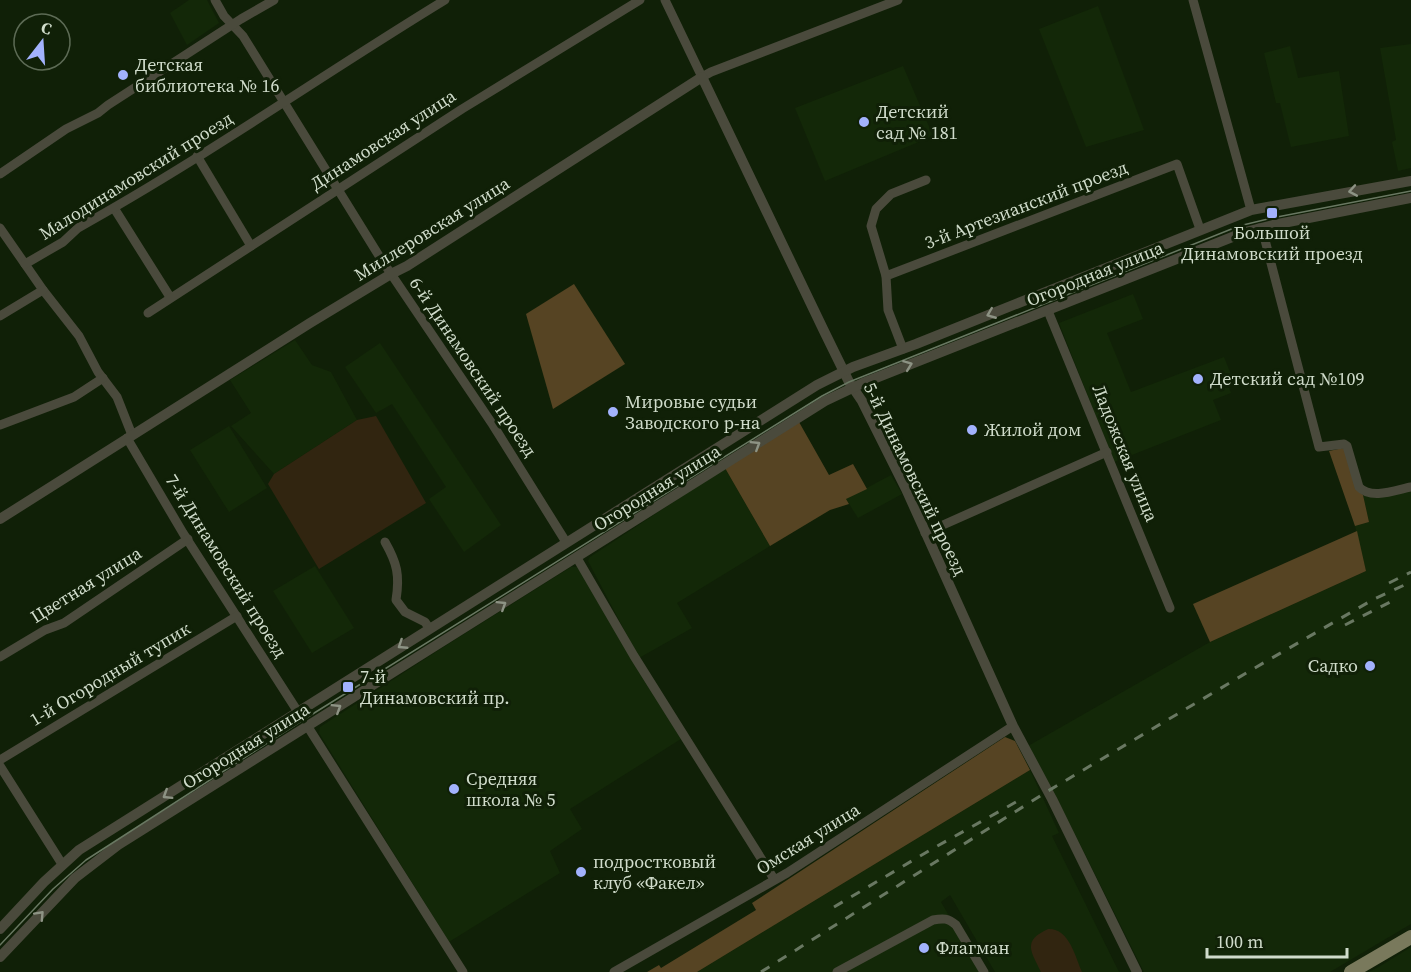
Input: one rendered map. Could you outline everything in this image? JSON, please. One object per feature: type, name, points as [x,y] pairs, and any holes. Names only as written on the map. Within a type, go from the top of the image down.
[{"type":"main road","points":[[1351,972],[1411,937]]},
{"type":"street","name":"6-й Динамовский проезд","points":[[215,0],[232,26],[243,36],[391,273],[493,425],[566,542]]},
{"type":"street","points":[[0,174],[66,129],[98,113],[274,0]]},
{"type":"street","name":"Малодинамовский проезд","points":[[25,264],[63,242],[78,228],[197,156],[228,140],[283,102],[446,0]]},
{"type":"street","name":"Динамовская улица","points":[[148,313],[399,151],[423,133],[437,127],[462,109],[489,95],[640,0]]},
{"type":"street","name":"5-й Динамовский проезд","points":[[665,0],[844,371],[906,489],[1013,726],[1052,799],[1137,972]]},
{"type":"street","name":"Миллеровская улица","points":[[0,519],[391,273],[407,266],[702,77],[898,0]]},
{"type":"street","points":[[1193,0],[1251,210]]},
{"type":"street","points":[[197,156],[251,246]]},
{"type":"street","name":"3-й Артезианский проезд","points":[[886,276],[1177,164],[1200,229]]},
{"type":"street","points":[[903,349],[888,310],[886,276],[871,226],[876,209],[891,194],[926,180]]},
{"type":"street","name":"Огородная улица","points":[[0,930],[62,864],[79,850],[817,385],[844,371],[1251,210],[1411,181]]},
{"type":"street","name":"Огородная улица","points":[[0,957],[75,878],[118,845],[825,401],[1260,228],[1411,198]]},
{"type":"street","points":[[114,207],[170,297]]},
{"type":"street","name":"7-й Динамовский проезд","points":[[0,228],[43,290],[79,336],[103,378],[117,397],[130,436],[188,539],[298,712]]},
{"type":"street","points":[[1260,228],[1319,447],[1344,444],[1347,446],[1359,487],[1364,493],[1411,488]]},
{"type":"street","points":[[0,316],[43,290]]},
{"type":"street","name":"Ладожская улица","points":[[1048,311],[1170,608]]},
{"type":"street","points":[[0,425],[74,397],[103,378]]},
{"type":"street","points":[[925,534],[1107,452]]},
{"type":"street","name":"Цветная улица","points":[[0,657],[45,630],[64,622],[188,539]]},
{"type":"street","points":[[385,542],[396,562],[398,586],[396,600],[405,612],[425,622],[429,628]]},
{"type":"street","points":[[577,558],[634,656],[774,879]]},
{"type":"street","name":"1-й Огородный тупик","points":[[0,760],[237,616]]},
{"type":"street","name":"Омская улица","points":[[614,972],[774,879],[905,798],[1013,726]]},
{"type":"street","points":[[308,727],[463,972]]},
{"type":"street","points":[[0,766],[62,864]]},
{"type":"street","points":[[837,972],[933,920],[944,918],[956,925],[984,972]]},
{"type":"shaded area","points":[[189,0],[207,0],[219,23],[187,45],[170,13]]},
{"type":"shaded area","points":[[1098,6],[1144,130],[1086,147],[1039,29]]},
{"type":"shaded area","points":[[1411,44],[1411,168],[1398,171],[1392,142],[1396,140],[1380,48]]},
{"type":"shaded area","points":[[1290,46],[1298,78],[1339,71],[1349,136],[1291,147],[1280,103],[1276,103],[1264,53]]},
{"type":"shaded area","name":"Детский сад № 181","points":[[903,66],[933,136],[825,181],[795,108]]},
{"type":"shaded area","points":[[574,284],[625,364],[553,409],[526,314]]},
{"type":"shaded area","name":"Детский сад №109","points":[[1133,294],[1143,319],[1107,333],[1131,392],[1224,357],[1232,377],[1226,380],[1231,393],[1213,400],[1221,420],[1114,462],[1059,323]]},
{"type":"shaded area","points":[[295,340],[312,365],[331,372],[357,420],[274,474],[231,426],[251,413],[230,380]]},
{"type":"shaded area","points":[[380,343],[501,525],[464,552],[429,499],[446,487],[392,404],[376,413],[345,367]]},
{"type":"shaded area","points":[[376,416],[426,503],[319,569],[268,484],[274,474],[357,420]]},
{"type":"shaded area","points":[[799,422],[829,475],[853,464],[867,489],[846,499],[849,504],[830,510],[770,546],[725,468]]},
{"type":"shaded area","points":[[229,426],[267,488],[229,512],[190,450]]},
{"type":"shaded area","points":[[1343,448],[1347,450],[1356,489],[1363,495],[1369,522],[1355,526],[1329,451]]},
{"type":"shaded area","points":[[725,468],[770,546],[677,603],[692,628],[639,658],[588,561],[590,557]]},
{"type":"shaded area","points":[[891,475],[902,494],[858,518],[846,499]]},
{"type":"shaded area","points":[[1411,491],[1411,924],[1330,972],[1144,972],[1028,746],[1210,642],[1366,571],[1355,526],[1369,522],[1363,495],[1370,497]]},
{"type":"shaded area","points":[[1357,531],[1366,571],[1210,642],[1193,604]]},
{"type":"shaded area","points":[[315,566],[354,628],[312,653],[273,591]]},
{"type":"shaded area","points":[[571,567],[579,569],[681,739],[570,809],[582,829],[550,851],[560,873],[449,942],[319,733],[320,727]]},
{"type":"shaded area","points":[[1005,737],[1015,741],[1030,770],[697,972],[647,972],[659,965],[661,968],[756,910],[752,903]]},
{"type":"shaded area","points":[[1030,770],[1059,833],[1052,836],[1119,972],[995,972],[950,895],[941,902],[982,972],[697,972]]},
{"type":"shaded area","points":[[1048,929],[1061,933],[1066,938],[1082,972],[1041,972],[1031,947],[1035,938]]},
{"type":"shaded area","points":[[1411,947],[1411,972],[1369,972],[1382,965]]},
{"type":"tram line","points":[[0,945],[53,889],[86,860],[303,720],[822,396],[849,382],[1239,226],[1411,191]]},
{"type":"railway","points":[[1389,583],[1411,572]]},
{"type":"railway","points":[[761,972],[1048,791],[1374,599],[1411,582]]},
{"type":"railway","points":[[1345,625],[1396,599]]},
{"type":"railway","points":[[834,907],[1016,802]]},
{"type":"place","name":"Детская библиотека № 16","points":[[123,75]]},
{"type":"place","name":"Детский сад № 181","points":[[864,122]]},
{"type":"place","name":"Большой Динамовский проезд","points":[[1272,213]]},
{"type":"place","name":"Детский сад №109","points":[[1198,379]]},
{"type":"place","name":"Мировые судьи Заводского р-на","points":[[613,412]]},
{"type":"place","name":"Жилой дом","points":[[972,430]]},
{"type":"place","name":"Садко","points":[[1370,666]]},
{"type":"place","name":"7-й Динамовский пр.","points":[[348,687]]},
{"type":"place","name":"Средняя школа № 5","points":[[454,789]]},
{"type":"place","name":"подростковый клуб «Факел»","points":[[581,872]]},
{"type":"place","name":"Флагман","points":[[924,948]]}]
